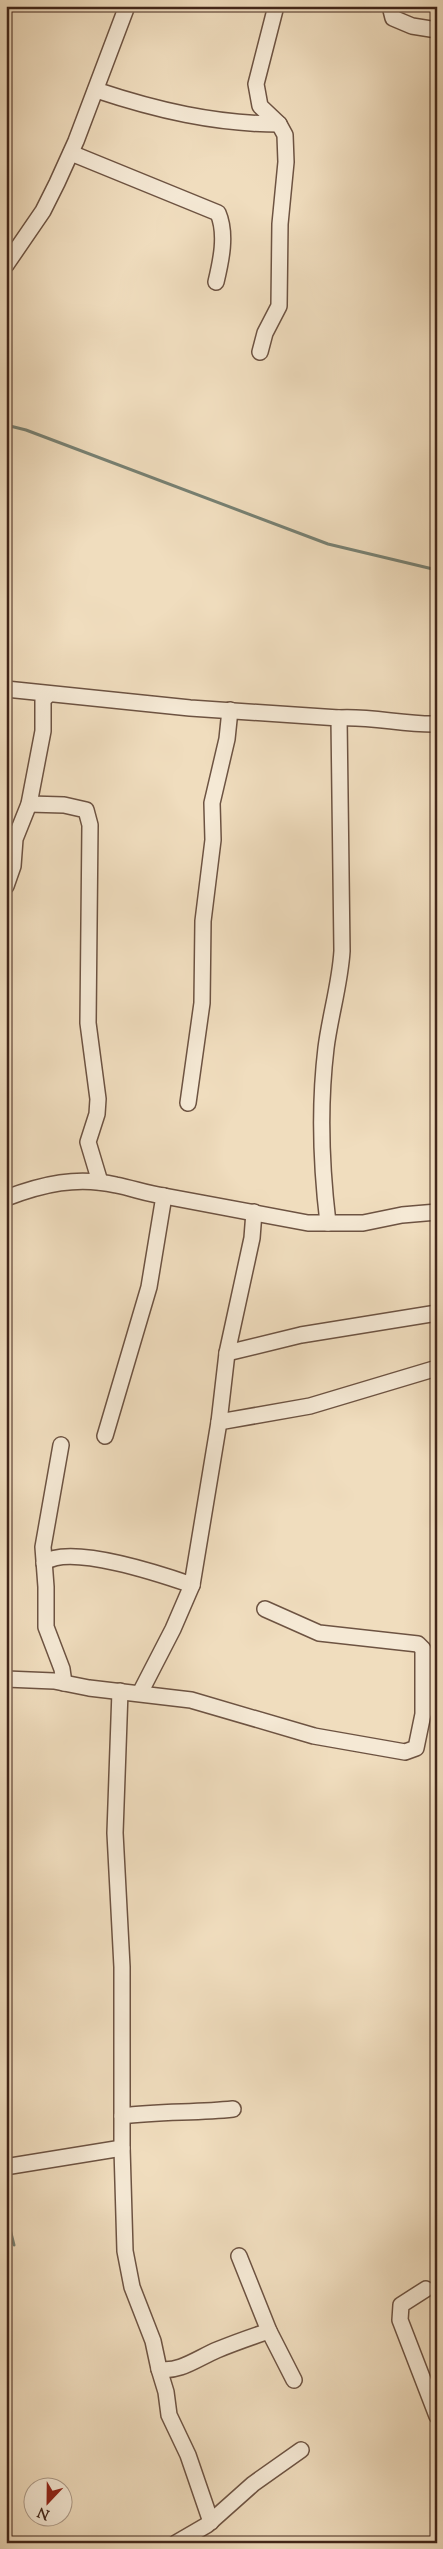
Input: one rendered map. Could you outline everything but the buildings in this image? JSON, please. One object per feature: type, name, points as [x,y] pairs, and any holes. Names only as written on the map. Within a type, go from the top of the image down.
[{"type":"street","points":[[6,265],[43,211],[71,153],[127,6]]},
{"type":"street","points":[[260,352],[265,333],[279,306],[280,224],[286,162],[285,134],[279,124],[260,106],[256,84],[276,6]]},
{"type":"street","points":[[390,6],[393,18],[412,26],[437,30]]},
{"type":"street","points":[[96,90],[176,114],[244,123],[279,124]]},
{"type":"street","points":[[71,153],[218,213],[222,223],[222,248],[216,282]]},
{"type":"street","points":[[6,689],[230,710],[339,718],[359,717],[418,724],[437,724]]},
{"type":"street","points":[[6,886],[13,866],[15,839],[29,804],[43,731],[43,700],[49,694]]},
{"type":"street","points":[[188,1103],[202,1003],[202,937],[213,840],[212,803],[227,739],[230,710]]},
{"type":"street","points":[[328,1223],[321,1131],[325,1050],[332,1004],[340,972],[342,951],[339,718]]},
{"type":"street","points":[[29,804],[64,805],[86,810],[90,825],[88,1023],[98,1099],[97,1114],[88,1142],[100,1182]]},
{"type":"street","points":[[6,1198],[34,1187],[57,1182],[100,1182],[308,1223],[363,1223],[402,1215],[437,1212]]},
{"type":"street","points":[[105,1436],[149,1287],[164,1196]]},
{"type":"street","points":[[140,1693],[173,1629],[192,1585],[219,1422],[227,1353],[252,1238],[254,1212]]},
{"type":"street","points":[[227,1353],[301,1335],[437,1313]]},
{"type":"street","points":[[219,1422],[310,1406],[437,1368]]},
{"type":"street","points":[[61,1445],[44,1536],[44,1563],[46,1627],[62,1669],[64,1683]]},
{"type":"street","points":[[44,1563],[50,1559],[65,1557],[124,1564],[192,1585]]},
{"type":"street","points":[[6,1679],[64,1683],[89,1688],[191,1700],[314,1736],[405,1752],[416,1748],[430,1679],[423,1649],[418,1644],[319,1633],[265,1609]]},
{"type":"street","points":[[120,1691],[115,1833],[122,1967],[122,2148],[125,2251],[132,2287],[147,2320],[158,2369],[166,2392],[169,2415],[188,2455],[211,2522]]},
{"type":"street","points":[[122,2116],[149,2112],[190,2113],[233,2109]]},
{"type":"street","points":[[11,2166],[122,2148]]},
{"type":"street","points":[[238,2256],[269,2331],[294,2380]]},
{"type":"street","points":[[426,2288],[401,2305],[400,2320],[437,2416]]},
{"type":"street","points":[[158,2369],[179,2368],[241,2340],[269,2331]]},
{"type":"street","points":[[176,2543],[211,2522],[253,2484],[301,2450]]},
{"type":"waterway","points":[[6,425],[26,430],[328,544],[437,570]]},
{"type":"waterway","points":[[6,2213],[14,2245]]}]
